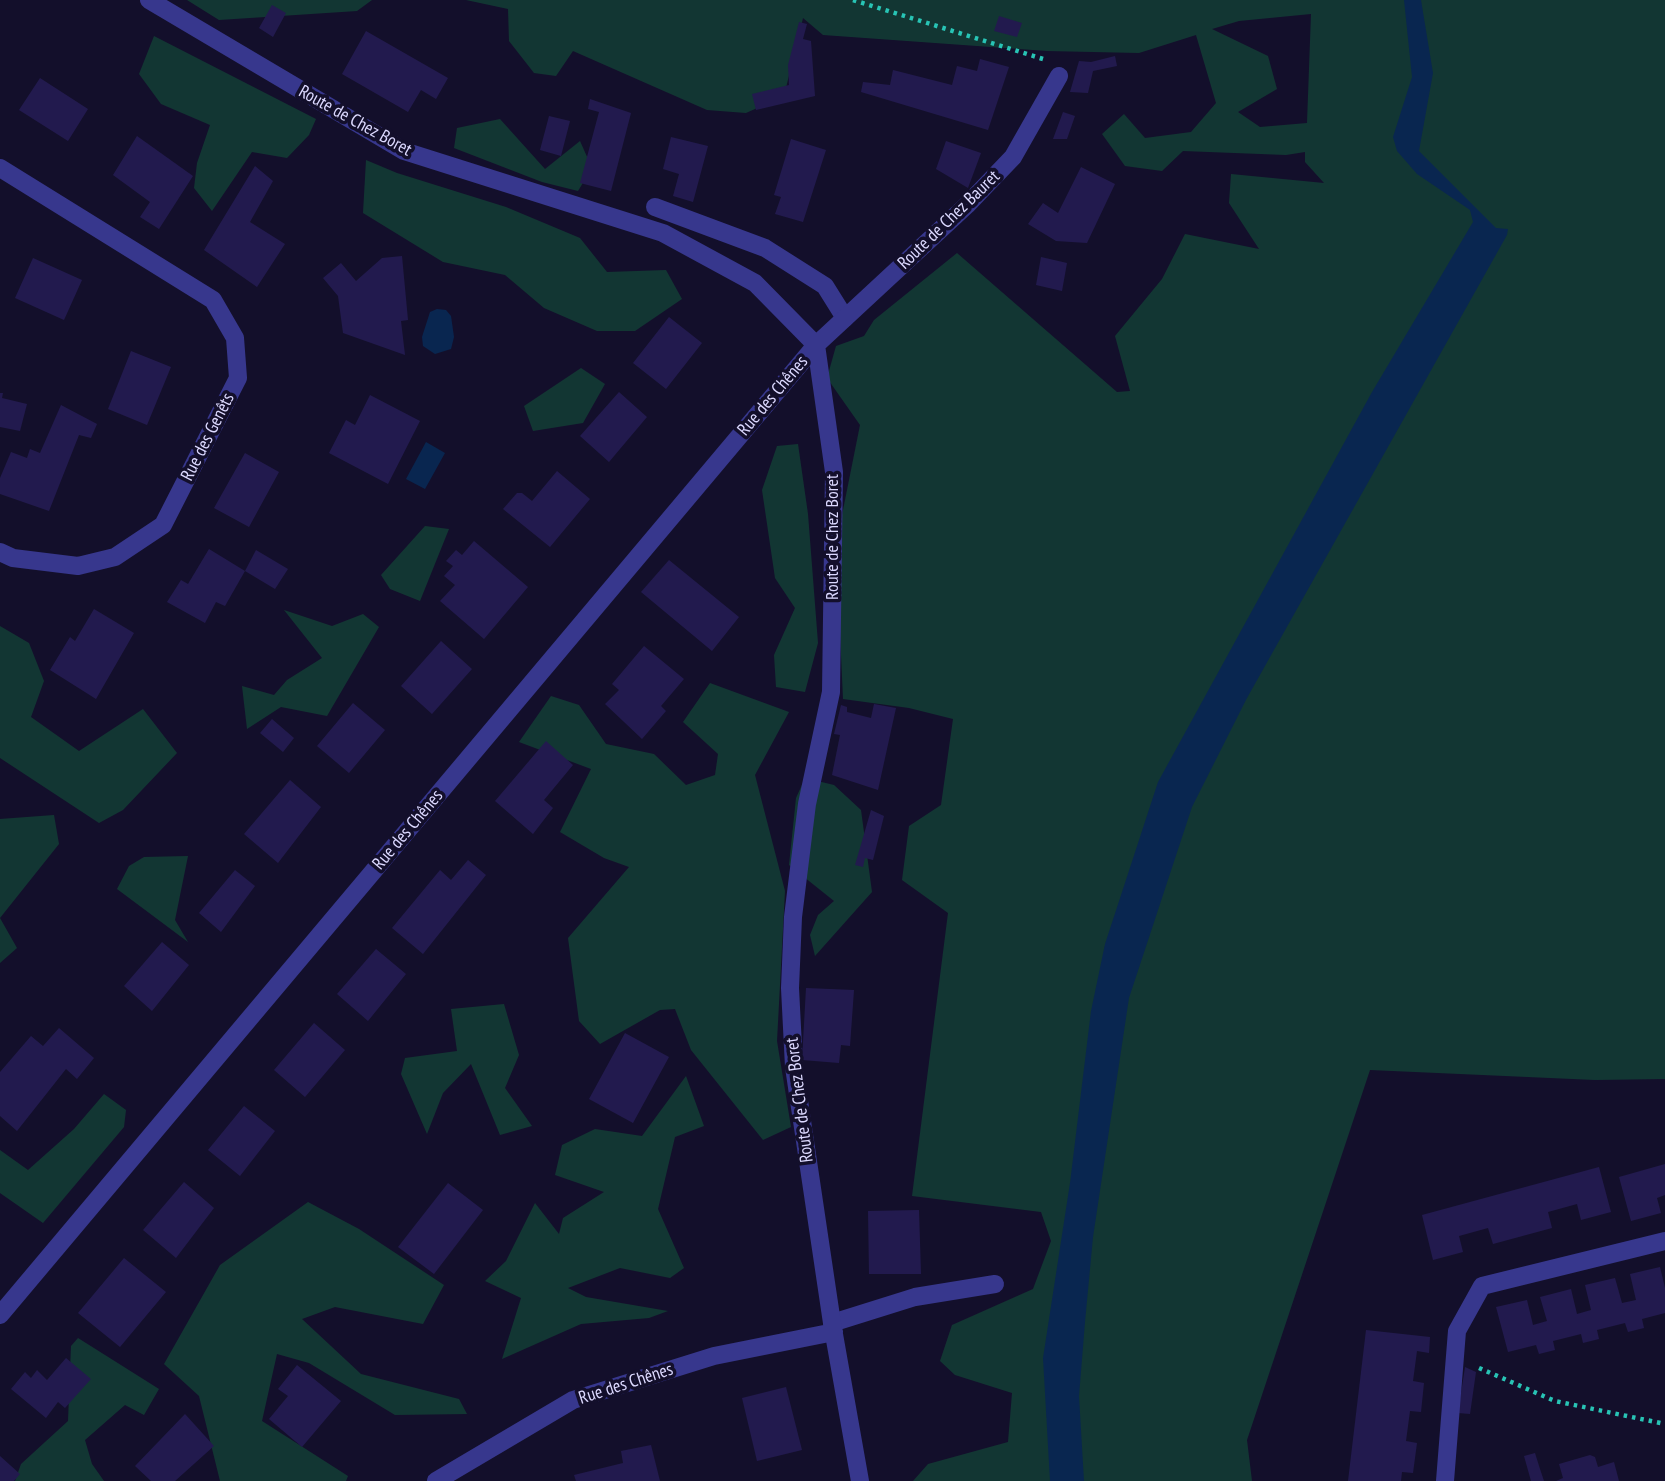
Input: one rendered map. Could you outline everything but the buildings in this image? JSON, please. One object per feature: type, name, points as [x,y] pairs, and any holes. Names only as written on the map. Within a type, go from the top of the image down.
[{"type":"street","name":"Route de Chez Boret","points":[[149,0],[404,151],[663,233],[755,283],[816,345],[834,472],[831,692],[807,804],[793,918],[790,988],[794,1068],[833,1327],[860,1481]]},
{"type":"street","name":"Route de Chez Bauret","points":[[816,345],[967,205],[1013,157],[1059,76]]},
{"type":"street","name":"Rue des Genêts","points":[[0,168],[213,300],[235,338],[238,378],[163,525],[115,557],[78,566],[13,558],[0,552]]},
{"type":"street","points":[[655,207],[765,248],[825,286],[845,318]]},
{"type":"street","name":"Rue des Chênes","points":[[0,1315],[816,345]]},
{"type":"street","points":[[1445,1481],[1457,1331],[1482,1286],[1665,1241]]},
{"type":"street","name":"Rue des Chênes","points":[[436,1481],[573,1400],[714,1356],[833,1327],[915,1297],[995,1284]]},
{"type":"path","points":[[853,0],[1046,60],[1059,76]]},
{"type":"path","points":[[1455,1357],[1555,1401],[1665,1424]]},
{"type":"green space","points":[[187,0],[372,0],[357,11],[219,20]]},
{"type":"green space","points":[[466,0],[1665,0],[1665,1079],[1595,1080],[1370,1070],[1247,1440],[1252,1481],[913,1481],[928,1464],[1008,1442],[1012,1393],[955,1375],[940,1361],[952,1325],[1033,1289],[1051,1241],[1041,1212],[912,1196],[948,913],[902,880],[909,826],[941,805],[953,719],[909,708],[843,699],[836,545],[860,425],[827,378],[836,346],[864,336],[874,320],[957,253],[1117,392],[1130,391],[1115,336],[1162,279],[1185,234],[1259,249],[1229,203],[1231,174],[1324,183],[1305,162],[1305,152],[1286,155],[1183,151],[1162,171],[1125,166],[1102,134],[1124,114],[1145,138],[1191,132],[1216,103],[1196,35],[1139,53],[1047,51],[823,35],[803,18],[784,96],[746,113],[707,110],[573,51],[556,76],[534,73],[509,41],[508,9]],"holes":[[[1311,14],[1307,123],[1260,127],[1238,112],[1277,89],[1268,56],[1212,29],[1239,21]]]},
{"type":"green space","points":[[154,36],[316,119],[309,135],[287,158],[252,152],[212,211],[194,188],[197,163],[210,125],[161,104],[139,74]]},
{"type":"green space","points":[[500,119],[545,169],[580,141],[592,168],[578,191],[542,182],[454,148],[457,128]]},
{"type":"green space","points":[[366,160],[397,173],[506,207],[580,238],[607,272],[666,270],[682,299],[635,331],[597,331],[544,308],[505,275],[443,262],[363,213]]},
{"type":"green space","points":[[581,368],[605,384],[583,423],[533,431],[524,406]]},
{"type":"green space","points":[[798,444],[808,514],[818,643],[805,692],[776,687],[774,655],[795,608],[775,578],[762,490],[777,446]]},
{"type":"green space","points":[[425,526],[449,529],[420,601],[390,589],[381,575]]},
{"type":"green space","points":[[284,610],[332,626],[363,614],[379,627],[327,716],[281,707],[247,729],[242,686],[274,695],[287,680],[322,658]]},
{"type":"green space","points":[[0,626],[29,643],[44,681],[31,717],[79,751],[143,709],[177,753],[123,810],[99,823],[0,758]]},
{"type":"green space","points":[[710,683],[789,712],[755,775],[785,891],[777,1041],[791,1127],[763,1140],[691,1050],[675,1009],[660,1010],[600,1044],[579,1021],[568,938],[629,867],[604,858],[560,832],[591,769],[519,742],[551,696],[579,705],[606,744],[654,754],[686,785],[715,775],[718,754],[683,722]]},
{"type":"green space","points":[[805,778],[834,785],[861,810],[872,892],[815,956],[810,935],[818,915],[834,901],[789,865],[796,798]]},
{"type":"green space","points":[[54,815],[59,844],[0,918],[0,819]]},
{"type":"green space","points":[[188,856],[175,920],[188,942],[117,889],[129,866],[144,857]]},
{"type":"green space","points":[[0,918],[17,948],[0,963]]},
{"type":"green space","points":[[504,1004],[519,1055],[505,1088],[532,1126],[500,1135],[471,1064],[443,1093],[427,1134],[401,1074],[405,1058],[457,1051],[451,1009]]},
{"type":"green space","points":[[686,1076],[704,1126],[675,1137],[658,1209],[684,1268],[670,1278],[620,1268],[568,1288],[586,1297],[668,1311],[649,1318],[581,1324],[502,1359],[521,1298],[485,1281],[506,1261],[535,1203],[559,1234],[563,1218],[604,1192],[555,1175],[562,1145],[595,1129],[642,1136]]},
{"type":"green space","points":[[104,1094],[126,1110],[124,1127],[43,1223],[0,1193],[0,1150],[28,1170],[74,1129]]},
{"type":"green space","points":[[308,1202],[359,1229],[444,1285],[423,1324],[335,1307],[302,1319],[361,1374],[459,1399],[467,1414],[395,1415],[309,1363],[277,1354],[262,1421],[348,1476],[346,1481],[220,1481],[199,1396],[164,1364],[220,1265]]},
{"type":"green space","points":[[78,1338],[159,1389],[144,1415],[125,1405],[85,1440],[92,1464],[104,1481],[15,1481],[21,1464],[68,1421],[71,1346]]},
{"type":"water","points":[[1404,0],[1421,0],[1433,73],[1419,151],[1496,228],[1508,229],[1507,235],[1247,698],[1192,807],[1129,998],[1093,1237],[1085,1322],[1079,1396],[1084,1481],[1050,1481],[1043,1358],[1070,1183],[1091,1011],[1105,944],[1158,782],[1372,392],[1473,222],[1470,210],[1417,174],[1397,151],[1393,137],[1412,77]]},
{"type":"water","points":[[437,309],[446,310],[451,316],[454,337],[451,349],[435,354],[423,346],[422,337],[430,312]]},
{"type":"water","points":[[426,442],[445,453],[425,489],[406,479]]}]
